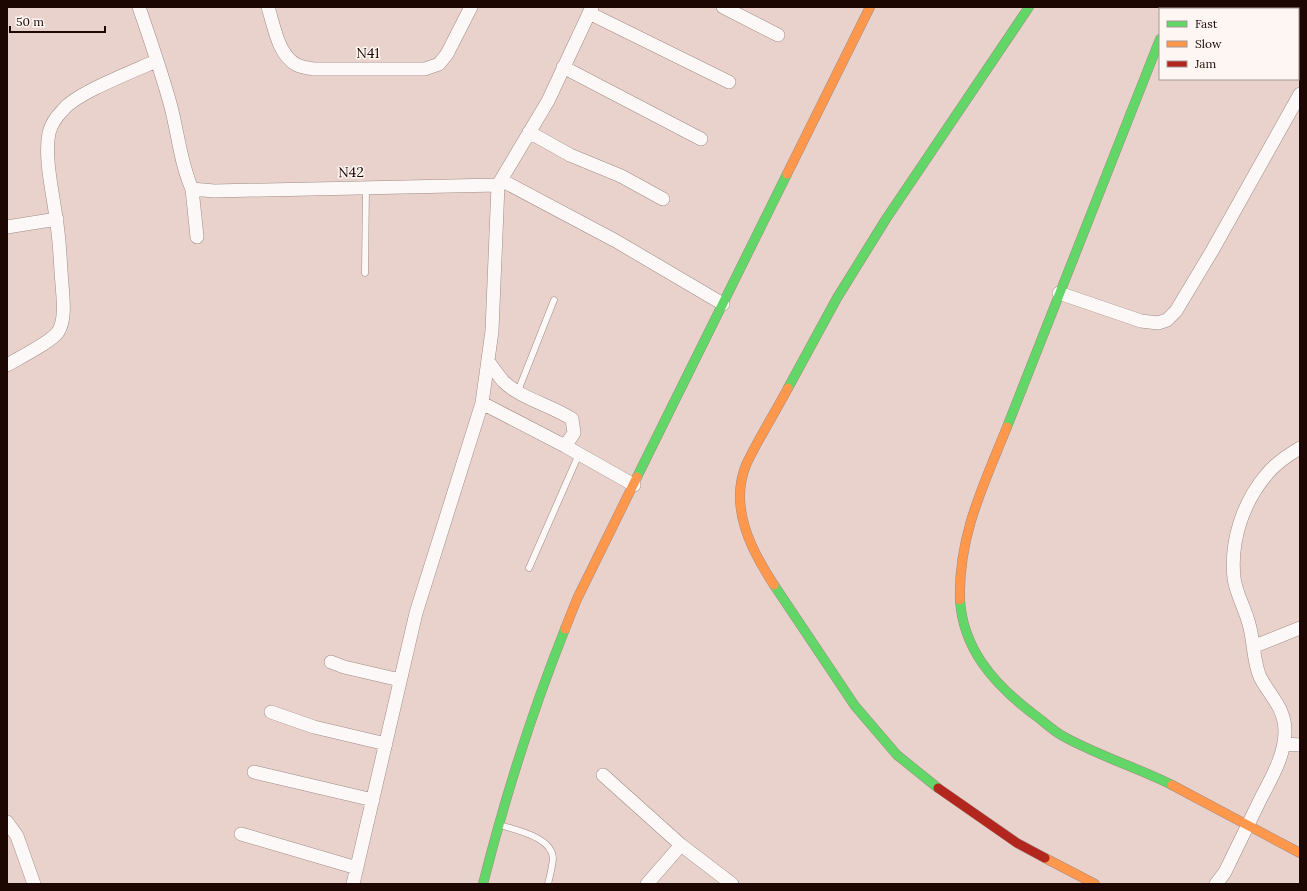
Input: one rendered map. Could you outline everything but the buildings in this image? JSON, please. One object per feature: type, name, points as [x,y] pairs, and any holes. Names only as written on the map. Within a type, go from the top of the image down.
[{"type":"street","points":[[139,7],[170,104],[185,170],[192,189],[197,238]]},
{"type":"street","name":"N41","points":[[268,7],[281,47],[288,58],[298,65],[312,69],[426,69],[439,64],[447,54],[471,7]]},
{"type":"street","points":[[723,7],[778,34]]},
{"type":"street","points":[[483,884],[498,824],[525,737],[561,638],[577,599],[870,7]]},
{"type":"street","points":[[1029,7],[959,113],[886,219],[837,298],[746,466],[740,492],[742,520],[749,542],[769,578],[855,706],[897,755],[943,792],[1017,843],[1095,884]]},
{"type":"street","points":[[353,884],[416,613],[482,403],[492,331],[499,183],[548,101],[590,10],[729,82]]},
{"type":"street","points":[[1159,42],[969,523],[961,557],[959,581],[960,609],[966,634],[976,659],[994,683],[1016,703],[1068,738],[1153,776],[1300,854]]},
{"type":"street","points":[[7,365],[57,334],[60,327],[63,310],[63,291],[57,219],[49,159],[49,134],[52,124],[64,108],[78,97],[156,60]]},
{"type":"street","points":[[564,67],[701,139]]},
{"type":"street","points":[[1059,293],[1151,323],[1166,320],[1176,312],[1300,94]]},
{"type":"street","points":[[529,132],[570,155],[621,176],[664,199]]},
{"type":"street","points":[[499,183],[616,241],[723,304]]},
{"type":"street","name":"N42","points":[[192,189],[366,188],[499,183]]},
{"type":"street","points":[[7,227],[57,219]]},
{"type":"street","points":[[488,361],[504,382],[518,391],[572,419],[574,433],[565,446]]},
{"type":"street","points":[[482,403],[565,446],[634,486]]},
{"type":"street","points":[[1216,884],[1225,872],[1248,826],[1273,775],[1285,744],[1284,718],[1277,702],[1260,677],[1255,646],[1249,623],[1238,595],[1234,577],[1236,535],[1243,514],[1253,493],[1267,473],[1281,460],[1300,448]]},
{"type":"street","points":[[1255,646],[1300,628]]},
{"type":"street","points":[[331,662],[344,667],[400,680]]},
{"type":"street","points":[[271,712],[314,727],[386,744]]},
{"type":"street","points":[[1285,744],[1300,745]]},
{"type":"street","points":[[254,772],[373,800]]},
{"type":"street","points":[[603,775],[681,845],[732,884]]},
{"type":"street","points":[[7,822],[17,836],[34,884]]},
{"type":"street","points":[[241,834],[357,868]]},
{"type":"street","points":[[647,884],[681,845]]},
{"type":"lane","points":[[365,273],[366,188]]},
{"type":"lane","points":[[518,391],[554,300]]},
{"type":"lane","points":[[529,568],[579,454]]},
{"type":"lane","points":[[498,824],[539,838],[546,844],[552,852],[553,858],[548,884]]},
{"type":"traffic: fast","points":[[788,388],[837,298],[886,219],[1029,7]]},
{"type":"traffic: fast","points":[[1007,427],[1159,42]]},
{"type":"traffic: fast","points":[[637,477],[787,174]]},
{"type":"traffic: fast","points":[[774,585],[855,706],[897,755],[938,788]]},
{"type":"traffic: fast","points":[[960,600],[962,618],[974,650],[993,677],[1018,702],[1061,735],[1088,749],[1172,785]]},
{"type":"traffic: fast","points":[[483,884],[500,819],[520,755],[541,692],[565,629]]},
{"type":"traffic: slow","points":[[787,174],[870,7]]},
{"type":"traffic: slow","points":[[774,585],[765,572],[745,528],[741,512],[741,481],[746,465],[788,388]]},
{"type":"traffic: slow","points":[[960,600],[963,554],[968,532],[981,490],[1007,427]]},
{"type":"traffic: slow","points":[[565,629],[577,599],[637,477]]},
{"type":"traffic: slow","points":[[1172,785],[1300,853]]},
{"type":"traffic: slow","points":[[1045,858],[1095,884]]},
{"type":"traffic: jam","points":[[938,788],[1017,843],[1045,858]]}]
